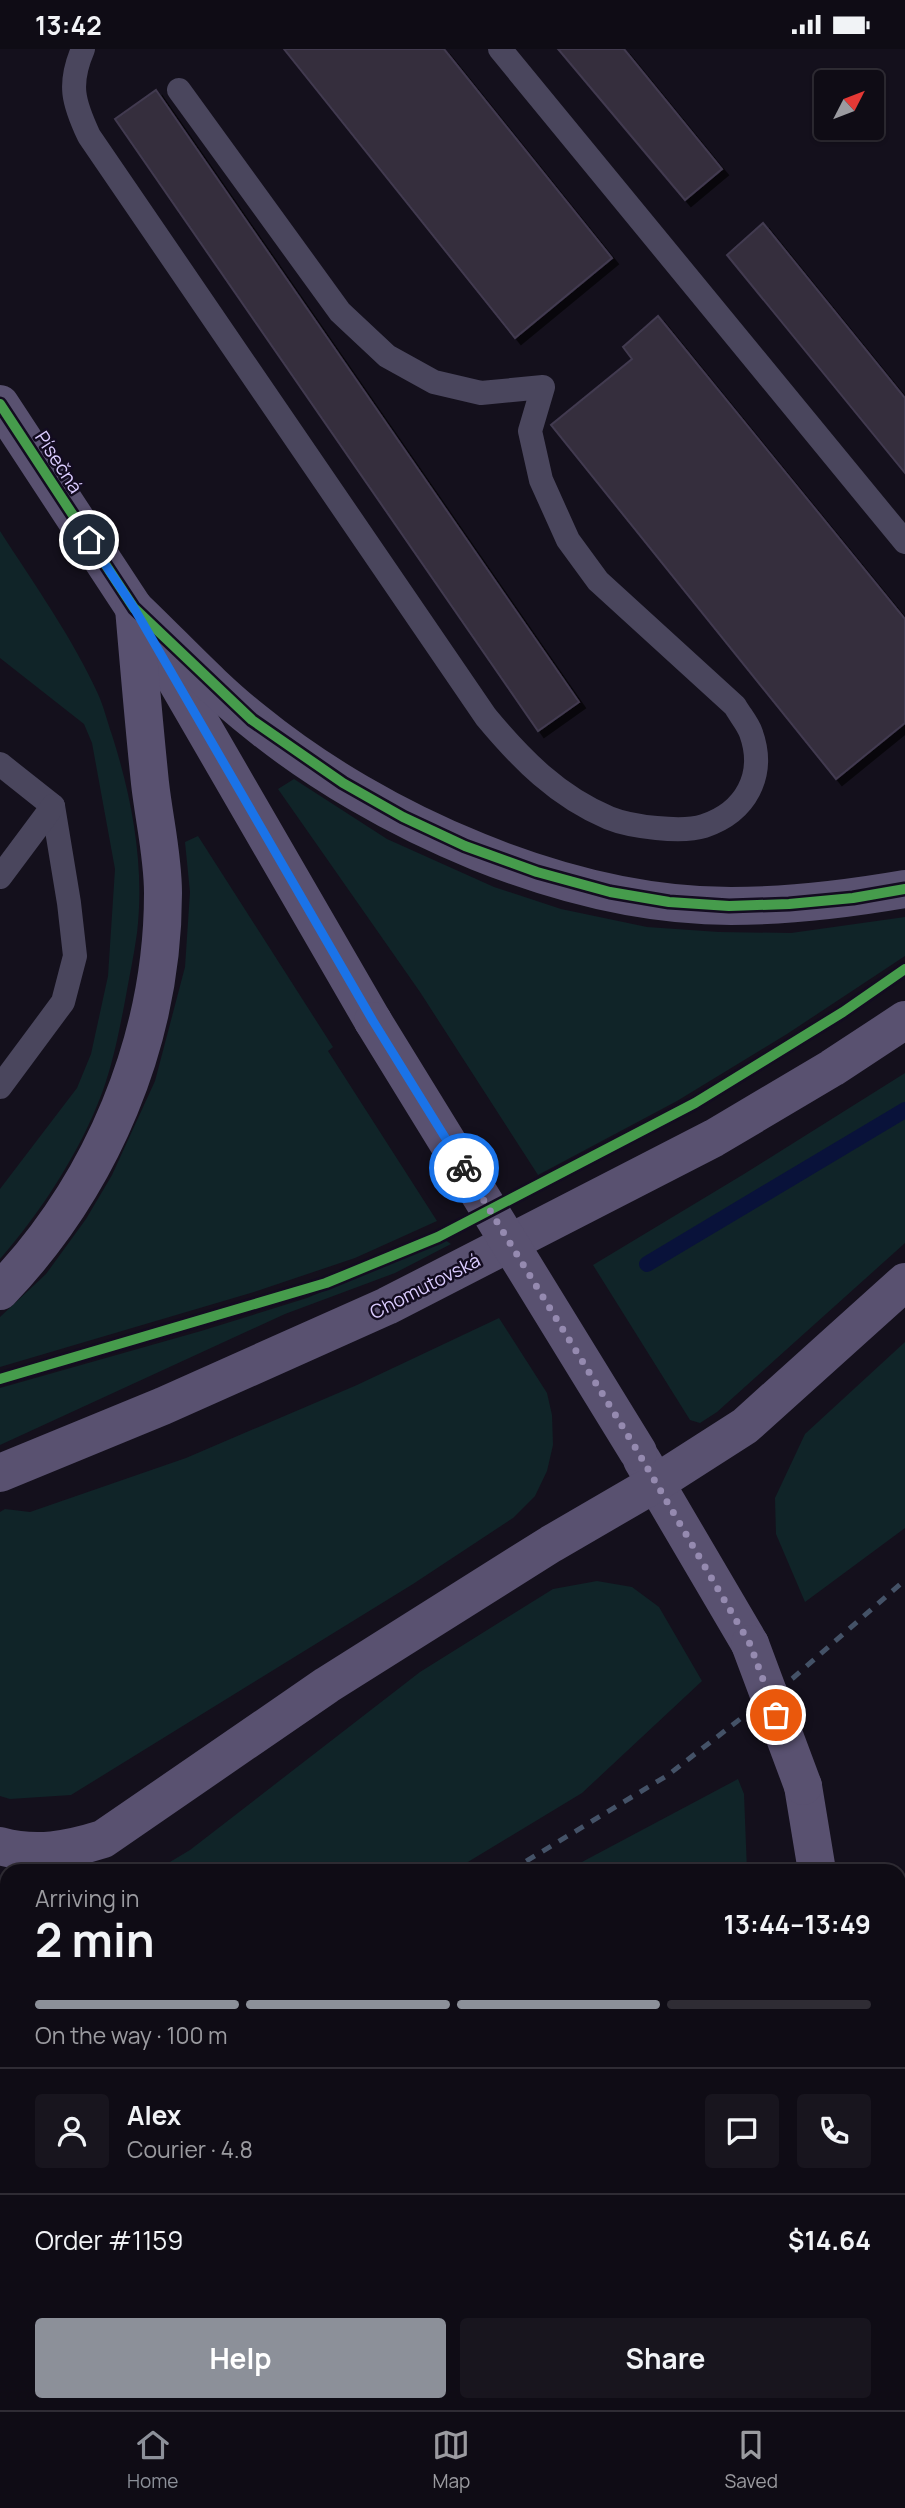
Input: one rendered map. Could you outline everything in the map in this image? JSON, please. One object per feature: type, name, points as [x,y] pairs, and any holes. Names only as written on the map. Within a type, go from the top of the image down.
[{"type":"street","name":"Písečná","points":[[0,404],[134,608],[373,1021],[647,1467],[750,1644],[803,1786],[816,1864]]},
{"type":"street","points":[[134,608],[252,720],[297,753],[403,817],[465,846],[537,872],[610,892],[669,902],[729,906],[789,904],[853,898],[905,889]]},
{"type":"street","points":[[0,1291],[57,1222],[100,1150],[133,1075],[145,1037],[156,982],[163,890],[150,785],[134,608]]},
{"type":"street","name":"Chomutovská","points":[[0,1473],[163,1406],[387,1306],[714,1138],[905,1020]]},
{"type":"street","points":[[0,1846],[41,1853],[103,1839],[327,1685],[551,1544],[647,1467],[746,1426],[905,1282]]},
{"type":"lane","points":[[83,49],[76,67],[73,87],[75,107],[89,136],[486,717],[516,753],[573,801],[612,819],[660,829],[681,828],[703,826],[731,812],[754,784],[757,756],[751,732],[735,706],[598,582],[568,540],[541,480],[530,432],[543,387],[481,393],[434,381],[387,356],[340,312],[179,90]]},
{"type":"lane","points":[[500,49],[905,542]]},
{"type":"lane","points":[[0,764],[53,806],[75,956],[64,1002],[0,1087]]},
{"type":"lane","points":[[0,877],[53,806]]},
{"type":"green space","points":[[0,531],[65,631],[100,699],[131,808],[138,858],[139,908],[133,958],[115,1047],[102,1093],[83,1137],[58,1181],[0,1259],[0,1189],[77,1088],[91,1054],[108,976],[115,869],[92,743],[84,724],[0,658]]},
{"type":"green space","points":[[294,779],[387,839],[494,887],[561,909],[647,927],[719,932],[791,933],[905,917],[905,956],[787,1034],[677,1101],[538,1175],[420,992],[278,789]]},
{"type":"green space","points":[[198,836],[333,1047],[328,1051],[437,1221],[355,1258],[254,1292],[0,1367],[0,1317],[46,1274],[86,1219],[112,1175],[155,1081],[185,967],[190,892],[185,842]]},
{"type":"green space","points":[[905,1073],[905,1243],[717,1412],[700,1423],[690,1420],[593,1265]]},
{"type":"green space","points":[[445,1240],[451,1244],[395,1273],[285,1314],[0,1445],[0,1388],[307,1298]]},
{"type":"green space","points":[[499,1318],[547,1393],[552,1415],[553,1445],[547,1471],[535,1496],[513,1518],[413,1584],[71,1795],[10,1799],[0,1796],[0,1512],[5,1509],[30,1512],[186,1458],[357,1385]]},
{"type":"green space","points":[[905,1342],[905,1528],[805,1602],[776,1534],[775,1498],[805,1434]]},
{"type":"green space","points":[[597,1581],[632,1587],[659,1607],[702,1681],[582,1793],[465,1864],[167,1864],[190,1850],[420,1672],[553,1589]]},
{"type":"green space","points":[[738,1779],[744,1794],[747,1864],[578,1864]]},
{"type":"building","points":[[284,49],[444,49],[612,258],[515,338]]},
{"type":"building","points":[[558,49],[624,49],[722,169],[685,200]]},
{"type":"building","points":[[156,90],[579,702],[538,731],[115,119]]},
{"type":"building","points":[[763,223],[905,398],[905,473],[727,255]]},
{"type":"building","points":[[658,316],[905,619],[905,723],[836,779],[551,425],[632,359],[623,347]]},
{"type":"waterway","points":[[647,1264],[905,1110]]},
{"type":"railway","points":[[522,1864],[668,1775],[793,1678],[905,1580]]},
{"type":"cycle path","points":[[0,404],[134,608],[252,720],[343,783],[403,817],[465,846],[537,872],[610,892],[669,902],[729,906],[789,904],[853,898],[905,889]]},
{"type":"cycle path","points":[[0,1379],[326,1283],[438,1237],[695,1103],[843,1012],[905,969]]},
{"type":"way so far","points":[[464,1168],[638,1452],[750,1644],[776,1715]]},
{"type":"route","points":[[89,540],[134,608],[373,1021],[464,1168]]}]
